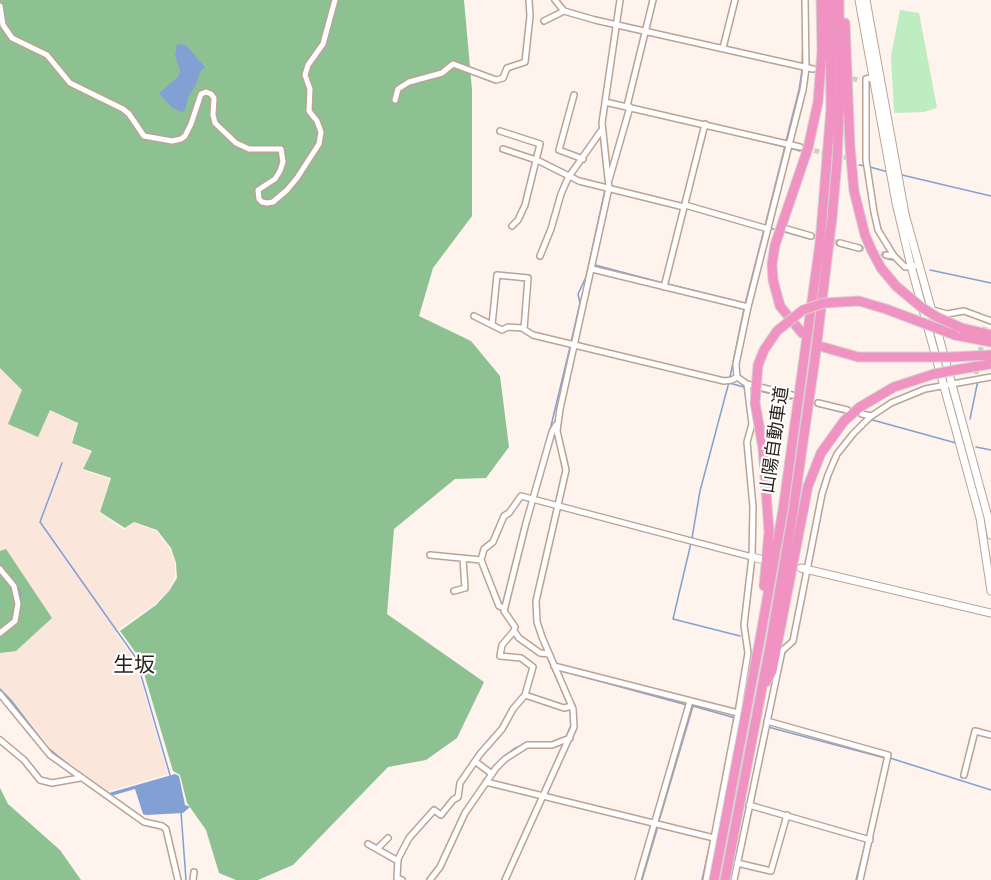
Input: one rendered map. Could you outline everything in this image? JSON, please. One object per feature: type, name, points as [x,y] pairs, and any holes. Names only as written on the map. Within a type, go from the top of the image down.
[{"type":"highway","points":[[802,333],[780,306],[773,280],[772,264],[775,246],[808,148],[818,102],[822,51],[821,0]]},
{"type":"highway","name":"山陽自動車道","points":[[714,880],[783,510],[825,196],[831,109],[830,0]]},
{"type":"highway","points":[[841,0],[848,49],[850,147],[854,191],[865,235],[872,251],[881,268],[896,286],[921,307],[959,331],[988,331]]},
{"type":"highway","name":"山陽自動車道","points":[[725,880],[762,690],[774,642],[832,218],[840,104],[841,0]]},
{"type":"highway","points":[[760,639],[769,532],[763,448],[755,403],[758,365],[764,350],[777,331],[803,310],[824,303],[859,302],[991,342]]},
{"type":"highway","points":[[823,347],[858,357],[991,355]]},
{"type":"highway","points":[[774,642],[814,468],[821,453],[844,422],[860,407],[894,387],[934,374],[991,364]]},
{"type":"street","points":[[0,6],[3,25],[12,38],[47,55],[70,83],[123,109],[144,135],[172,141],[185,136],[201,94],[206,92],[211,94],[214,98],[213,116],[216,123],[236,143],[249,149],[281,149],[283,162],[280,171],[275,179],[258,190],[259,199],[267,203],[278,198],[297,178],[319,144],[321,132],[317,121],[309,111],[310,89],[305,75],[308,65],[323,44],[335,0]]},
{"type":"street","points":[[395,99],[398,89],[409,82],[442,73],[453,64],[495,80],[503,78],[507,68],[525,63],[530,16],[529,0]]},
{"type":"street","points":[[555,0],[564,11],[813,69]]},
{"type":"street","points":[[503,608],[552,432],[557,424],[572,343],[609,188],[601,131],[620,0]]},
{"type":"street","points":[[609,180],[653,0]]},
{"type":"street","points":[[723,48],[735,0]]},
{"type":"street","points":[[736,377],[736,364],[746,307],[803,90],[805,0]]},
{"type":"street","points":[[859,0],[873,78],[914,266],[988,517],[991,535]]},
{"type":"street","points":[[866,0],[873,78],[867,164],[878,230],[903,266],[914,266]]},
{"type":"street","points":[[544,21],[564,11]]},
{"type":"street","points":[[858,80],[873,78]]},
{"type":"street","points":[[574,95],[560,150],[583,159]]},
{"type":"street","points":[[606,102],[704,127],[800,147]]},
{"type":"street","points":[[664,285],[704,127]]},
{"type":"street","points":[[500,131],[540,144],[525,205],[518,220],[512,226]]},
{"type":"street","points":[[540,256],[561,194],[570,176],[601,131]]},
{"type":"street","points":[[503,150],[536,160],[579,181],[768,227]]},
{"type":"street","points":[[858,160],[867,164]]},
{"type":"street","points":[[787,229],[811,236]]},
{"type":"street","points":[[840,243],[859,248]]},
{"type":"street","points":[[886,255],[894,256]]},
{"type":"street","points":[[592,266],[746,307]]},
{"type":"street","points":[[914,266],[931,309],[980,518],[991,591]]},
{"type":"street","points":[[492,325],[497,275],[528,278],[524,329]]},
{"type":"street","points":[[931,309],[947,314],[964,311],[988,320],[988,331]]},
{"type":"street","points":[[474,316],[502,330],[508,327],[524,329],[532,335],[724,381],[736,377]]},
{"type":"street","points":[[736,377],[747,384],[792,396]]},
{"type":"street","points":[[734,880],[782,651],[793,641],[804,569],[828,475],[845,443],[869,418],[891,403],[906,395],[976,378],[991,377]]},
{"type":"street","points":[[706,880],[748,653],[744,625],[756,558],[747,442],[752,424],[747,384]]},
{"type":"street","points":[[818,403],[847,410]]},
{"type":"street","points":[[862,414],[869,418]]},
{"type":"street","points":[[505,880],[570,738],[575,718],[537,622],[536,601],[566,470],[557,424]]},
{"type":"street","points":[[549,654],[540,653],[519,638],[503,608],[499,606],[481,560],[484,549],[493,542],[504,516],[509,513],[519,497],[756,558]]},
{"type":"street","points":[[429,555],[481,560]]},
{"type":"street","points":[[454,591],[465,588],[463,559]]},
{"type":"street","points":[[0,569],[14,586],[18,604],[15,621],[0,633]]},
{"type":"street","points":[[804,569],[991,613]]},
{"type":"street","points":[[401,880],[397,878],[398,861],[401,850],[409,838],[434,810],[441,814],[458,797],[460,783],[480,754],[502,729],[513,708],[525,695],[533,667],[521,658],[500,656],[502,645],[514,630]]},
{"type":"street","points":[[554,666],[737,717]]},
{"type":"street","points":[[0,694],[50,755],[144,822],[166,829],[178,880]]},
{"type":"street","points":[[525,695],[564,708],[570,707]]},
{"type":"street","points":[[638,880],[657,824],[689,704]]},
{"type":"street","points":[[766,725],[883,753],[888,759],[867,839],[860,880]]},
{"type":"street","points":[[964,776],[975,731],[991,735]]},
{"type":"street","points":[[430,880],[440,867],[465,813],[491,773],[505,759],[527,745],[552,745],[570,738]]},
{"type":"street","points":[[0,740],[24,760],[40,780],[52,783],[80,778]]},
{"type":"street","points":[[476,762],[491,773]]},
{"type":"street","points":[[486,782],[712,838]]},
{"type":"street","points":[[749,805],[867,839]]},
{"type":"street","points":[[737,863],[771,871],[787,815]]},
{"type":"street","points":[[377,849],[388,838]]},
{"type":"street","points":[[368,844],[398,861]]},
{"type":"street","points":[[193,880],[194,872]]},
{"type":"shaded area","points":[[0,346],[76,412],[76,425],[71,443],[91,452],[82,470],[110,479],[99,513],[124,530],[134,523],[156,531],[170,549],[175,564],[175,577],[168,591],[155,604],[115,632],[135,661],[168,774],[107,792],[51,749],[12,699],[0,688]]},
{"type":"green space","points":[[0,0],[464,0],[472,90],[472,216],[433,268],[419,316],[471,341],[500,376],[509,447],[486,478],[455,479],[394,529],[387,614],[484,682],[457,738],[426,760],[388,767],[293,865],[258,880],[236,880],[219,873],[206,830],[187,803],[180,775],[173,771],[139,657],[120,631],[156,605],[177,578],[176,563],[171,548],[157,530],[134,522],[125,528],[100,512],[111,478],[83,469],[92,451],[72,443],[78,423],[50,410],[38,437],[8,424],[22,390],[0,368]]},
{"type":"green space","points":[[900,10],[919,13],[937,108],[924,112],[894,113],[891,56]]},
{"type":"green space","points":[[6,549],[52,618],[16,651],[0,653],[0,551]]},
{"type":"green space","points":[[0,788],[8,804],[60,850],[81,880],[0,880]]},
{"type":"water","points":[[177,44],[186,45],[205,67],[200,72],[185,110],[182,112],[171,107],[159,93],[178,77],[180,70],[175,56]]},
{"type":"water","points":[[175,774],[179,776],[185,805],[190,807],[183,813],[146,815],[143,814],[135,789],[111,796],[109,793]]},
{"type":"waterway","points":[[802,0],[803,23]]},
{"type":"waterway","points":[[802,65],[803,43]]},
{"type":"waterway","points":[[786,141],[802,70]]},
{"type":"waterway","points":[[717,130],[785,147]]},
{"type":"waterway","points":[[765,226],[785,146]]},
{"type":"waterway","points":[[790,148],[800,151]]},
{"type":"waterway","points":[[859,165],[865,166]]},
{"type":"waterway","points":[[870,167],[888,172]]},
{"type":"waterway","points":[[902,175],[991,196]]},
{"type":"waterway","points":[[571,342],[580,303],[578,294],[586,277],[605,190]]},
{"type":"waterway","points":[[745,304],[764,230]]},
{"type":"waterway","points":[[785,232],[810,239]]},
{"type":"waterway","points":[[839,246],[858,251]]},
{"type":"waterway","points":[[885,258],[892,260]]},
{"type":"waterway","points":[[595,265],[663,283]]},
{"type":"waterway","points":[[930,270],[991,283]]},
{"type":"waterway","points":[[668,284],[744,303]]},
{"type":"waterway","points":[[730,377],[744,309]]},
{"type":"waterway","points":[[550,430],[570,347]]},
{"type":"waterway","points":[[970,419],[978,380]]},
{"type":"waterway","points":[[692,538],[700,491],[729,382]]},
{"type":"waterway","points":[[729,383],[744,387]]},
{"type":"waterway","points":[[760,391],[791,399]]},
{"type":"waterway","points":[[817,406],[845,413]]},
{"type":"waterway","points":[[869,419],[956,443]]},
{"type":"waterway","points":[[976,447],[991,450]]},
{"type":"waterway","points":[[62,463],[40,522],[136,658],[170,775]]},
{"type":"waterway","points":[[691,543],[673,619],[740,636]]},
{"type":"waterway","points":[[503,607],[514,562]]},
{"type":"waterway","points":[[0,565],[20,591],[21,607],[18,619]]},
{"type":"waterway","points":[[0,636],[16,623]]},
{"type":"waterway","points":[[548,659],[551,666]]},
{"type":"waterway","points":[[551,666],[571,712]]},
{"type":"waterway","points":[[562,671],[687,705]]},
{"type":"waterway","points":[[0,689],[47,747],[79,773]]},
{"type":"waterway","points":[[659,821],[693,706],[735,718]]},
{"type":"waterway","points":[[712,835],[734,719]]},
{"type":"waterway","points":[[566,737],[571,725]]},
{"type":"waterway","points":[[768,727],[885,758]]},
{"type":"waterway","points":[[502,758],[523,745]]},
{"type":"waterway","points":[[890,758],[991,790]]},
{"type":"waterway","points":[[181,812],[186,880]]},
{"type":"waterway","points":[[867,836],[873,812]]},
{"type":"waterway","points":[[642,880],[658,826]]},
{"type":"waterway","points":[[702,880],[711,840]]},
{"type":"waterway","points":[[856,880],[866,841]]},
{"type":"tunnel","points":[[845,77],[858,80]]},
{"type":"tunnel","points":[[807,149],[858,160]]},
{"type":"tunnel","points":[[811,236],[840,243]]},
{"type":"tunnel","points":[[859,248],[886,255]]},
{"type":"tunnel","points":[[976,374],[985,327]]},
{"type":"district","name":"生坂","points":[[134,667]]}]
